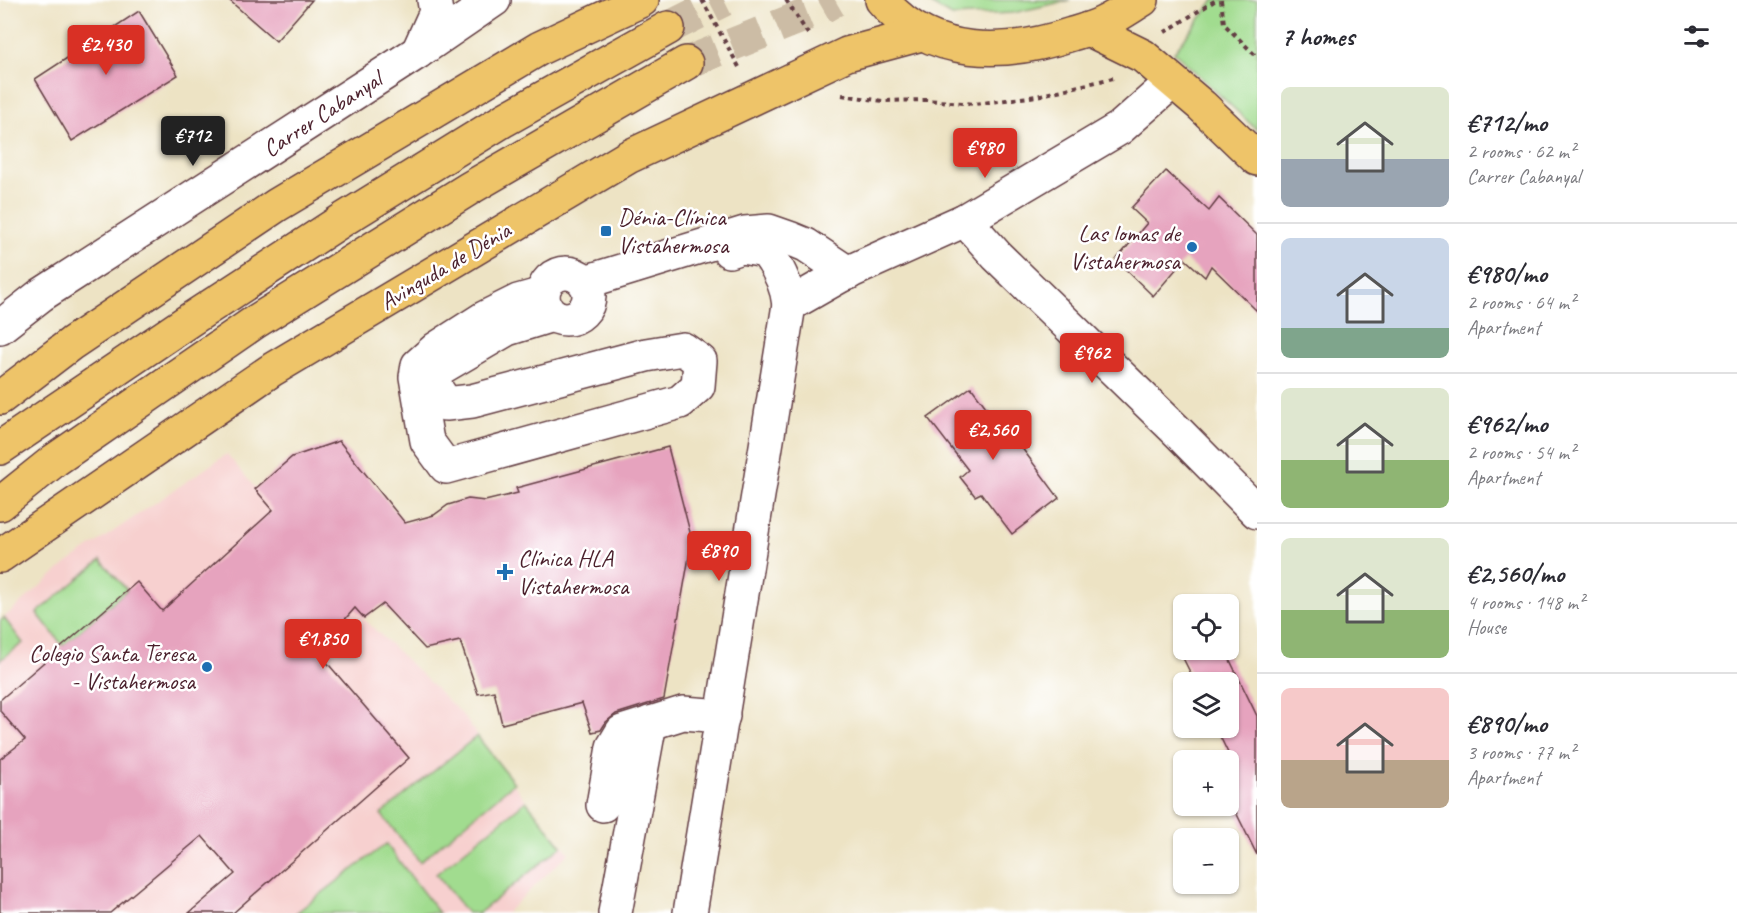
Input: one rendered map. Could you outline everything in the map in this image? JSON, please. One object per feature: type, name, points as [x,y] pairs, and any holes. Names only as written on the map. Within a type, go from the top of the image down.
[{"type":"main road","points":[[0,398],[72,343],[277,205],[540,48],[642,0]]},
{"type":"main road","points":[[882,0],[900,19],[921,34],[965,48],[1030,46],[1101,24],[1142,0]]},
{"type":"main road","points":[[0,448],[344,219],[504,120],[668,28]]},
{"type":"main road","points":[[1088,29],[1143,56],[1202,106],[1257,159]]},
{"type":"main road","name":"Avinguda de Dénia","points":[[0,556],[273,369],[628,157],[847,54],[921,34]]},
{"type":"main road","points":[[0,504],[55,460],[255,322],[470,188],[686,63]]},
{"type":"street","points":[[418,52],[436,12],[434,0]]},
{"type":"street","name":"Carrer Cabanyal","points":[[0,327],[41,295],[418,52],[494,0]]},
{"type":"street","points":[[789,305],[848,273],[965,220],[1120,128],[1172,82]]},
{"type":"street","points":[[965,220],[997,256],[1257,512]]},
{"type":"street","points":[[587,288],[745,233],[769,231],[806,245],[848,273]]},
{"type":"street","points":[[587,288],[747,247],[766,250],[778,268],[788,294],[789,305],[690,913]]},
{"type":"street","points":[[548,304],[549,280],[556,275],[572,273],[587,288]]},
{"type":"street","points":[[518,301],[548,304],[432,373],[437,390],[446,404],[472,401],[646,355],[683,349],[700,362],[698,386],[680,402],[446,467],[427,441],[416,377],[418,365],[436,349],[486,317],[518,301]]},
{"type":"street","points":[[603,805],[613,747],[622,732],[682,713],[723,716]]},
{"type":"street","points":[[615,913],[650,723]]},
{"type":"path","points":[[702,0],[739,68],[749,63]]},
{"type":"path","points":[[1221,0],[1224,24],[1257,57]]},
{"type":"path","points":[[801,43],[811,39]]},
{"type":"shaded area","name":"Colegio Santa Teresa - Vistahermosa","points":[[227,454],[363,618],[461,713],[526,801],[569,853],[506,913],[0,913],[0,621],[67,563]]},
{"type":"green space","points":[[924,0],[1070,0],[1013,13],[951,16]]},
{"type":"green space","points":[[1214,0],[1257,0],[1257,130],[1174,52]]},
{"type":"green space","points":[[101,560],[127,590],[63,646],[37,613]]},
{"type":"green space","points":[[4,618],[23,643],[0,660],[0,621]]},
{"type":"green space","points":[[477,736],[514,783],[420,862],[381,814]]},
{"type":"green space","points":[[526,801],[562,846],[479,913],[467,913],[436,874]]},
{"type":"green space","points":[[386,844],[439,913],[296,913]]},
{"type":"building","points":[[229,0],[312,0],[276,41]]},
{"type":"building","points":[[139,11],[178,75],[72,141],[35,79]]},
{"type":"building","name":"Las lomas de Vistahermosa","points":[[1166,171],[1209,211],[1219,198],[1257,235],[1257,311],[1211,266],[1205,277],[1185,259],[1153,296],[1116,260],[1147,223],[1131,208]]},
{"type":"building","points":[[971,387],[1010,439],[1013,436],[1059,498],[1012,534],[981,493],[975,496],[960,477],[968,470],[928,418]]},
{"type":"building","points":[[339,441],[405,523],[434,515],[448,505],[468,499],[485,501],[518,493],[516,488],[668,447],[692,540],[664,699],[616,714],[606,722],[601,730],[592,732],[582,703],[502,724],[494,691],[478,694],[460,641],[425,649],[383,604],[364,618],[355,608],[317,651],[409,758],[233,913],[189,913],[235,874],[202,836],[110,913],[0,913],[0,759],[25,740],[0,711],[0,700],[137,582],[162,611],[273,510],[255,489],[292,457]]},
{"type":"building","points":[[1184,660],[1230,660],[1236,672],[1190,672]]},
{"type":"building","points":[[1239,679],[1257,716],[1257,855],[1238,816],[1239,750],[1227,750],[1221,738],[1239,738]]},
{"type":"tunnel","points":[[668,28],[724,0]]},
{"type":"tunnel","points":[[686,63],[816,11],[835,0]]},
{"type":"place","name":"Dénia-Clínica Vistahermosa","points":[[606,231]]},
{"type":"place","name":"Las lomas de Vistahermosa","points":[[1192,247]]},
{"type":"place","name":"Clínica HLA Vistahermosa","points":[[505,572]]},
{"type":"place","name":"Colegio Santa Teresa - Vistahermosa","points":[[207,667]]}]
